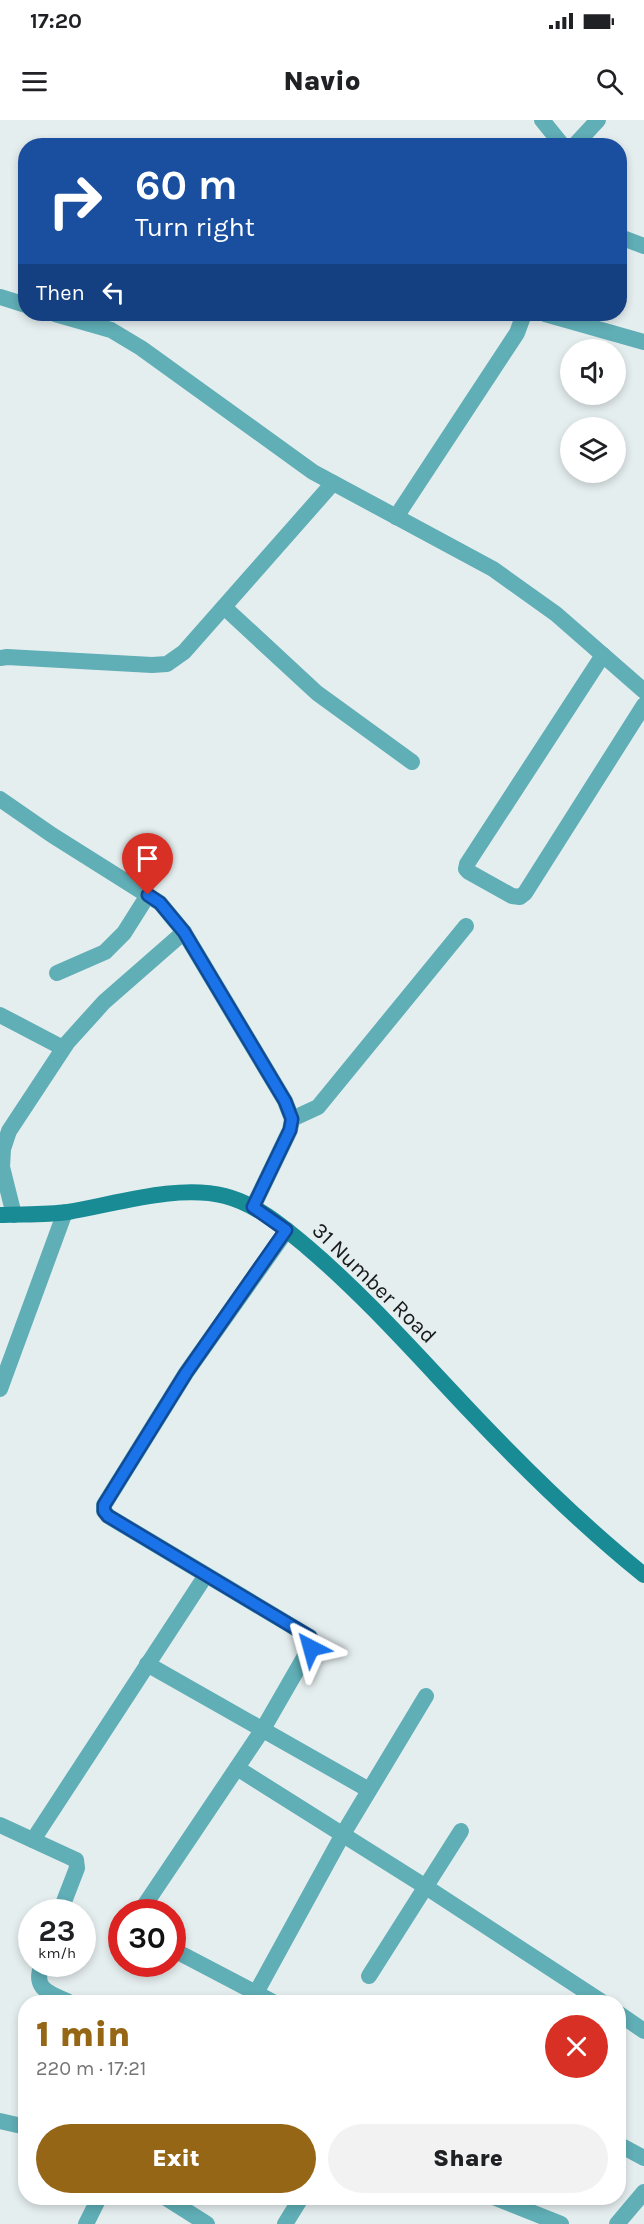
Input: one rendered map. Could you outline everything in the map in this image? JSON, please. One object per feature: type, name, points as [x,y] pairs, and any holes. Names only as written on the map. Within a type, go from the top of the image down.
[{"type":"main road","name":"31 Number Road","points":[[7,1215],[65,1212],[160,1195],[199,1193],[225,1196],[253,1207],[286,1230],[334,1270],[372,1306],[471,1412],[575,1515],[644,1575]]},
{"type":"street","points":[[542,120],[556,138]]},
{"type":"street","points":[[581,138],[598,120]]},
{"type":"street","points":[[627,240],[644,246]]},
{"type":"street","points":[[0,297],[18,303]]},
{"type":"street","points":[[80,321],[111,330],[141,348],[304,465],[333,483],[493,569],[556,614],[644,691]]},
{"type":"street","points":[[396,517],[517,333],[521,321]]},
{"type":"street","points":[[570,321],[644,342]]},
{"type":"street","points":[[0,658],[167,664],[184,652],[333,483]]},
{"type":"street","points":[[224,608],[317,693],[412,762]]},
{"type":"street","points":[[603,655],[467,864],[466,869],[512,896],[520,897],[525,893],[644,705]]},
{"type":"street","points":[[0,799],[52,835],[160,903],[184,932],[285,1101],[292,1119],[290,1130],[253,1207]]},
{"type":"street","points":[[57,973],[105,952],[124,933],[148,895]]},
{"type":"street","points":[[292,1119],[318,1107],[466,926]]},
{"type":"street","points":[[7,1215],[2,1167],[3,1149],[9,1131],[63,1048],[104,1002],[184,932]]},
{"type":"street","points":[[0,1015],[63,1048]]},
{"type":"street","points":[[0,1389],[65,1212]]},
{"type":"street","points":[[149,1899],[263,1728],[312,1642],[310,1637],[108,1516],[104,1511],[104,1505],[186,1373],[286,1230]]},
{"type":"street","points":[[33,1840],[206,1575]]},
{"type":"street","points":[[147,1664],[369,1790]]},
{"type":"street","points":[[256,1993],[343,1834],[426,1696]]},
{"type":"street","points":[[237,1768],[591,1995]]},
{"type":"street","points":[[0,1825],[76,1860],[77,1868],[65,1899]]},
{"type":"street","points":[[369,1976],[461,1831]]},
{"type":"street","points":[[186,1956],[260,1995]]},
{"type":"street","points":[[38,1977],[45,1990],[55,1995]]},
{"type":"street","points":[[626,2019],[644,2031]]},
{"type":"street","points":[[0,2121],[18,2125]]},
{"type":"street","points":[[626,2148],[644,2158]]},
{"type":"street","points":[[617,2224],[644,2192]]},
{"type":"street","points":[[86,2224],[96,2205]]},
{"type":"street","points":[[191,2205],[207,2224]]},
{"type":"street","points":[[285,2224],[297,2205]]},
{"type":"street","points":[[514,2205],[561,2224]]},
{"type":"route","points":[[148,895],[160,903],[184,932],[285,1101],[292,1119],[290,1130],[253,1207],[286,1230],[186,1373],[104,1505],[104,1511],[108,1516],[310,1637],[311,1648]]}]
